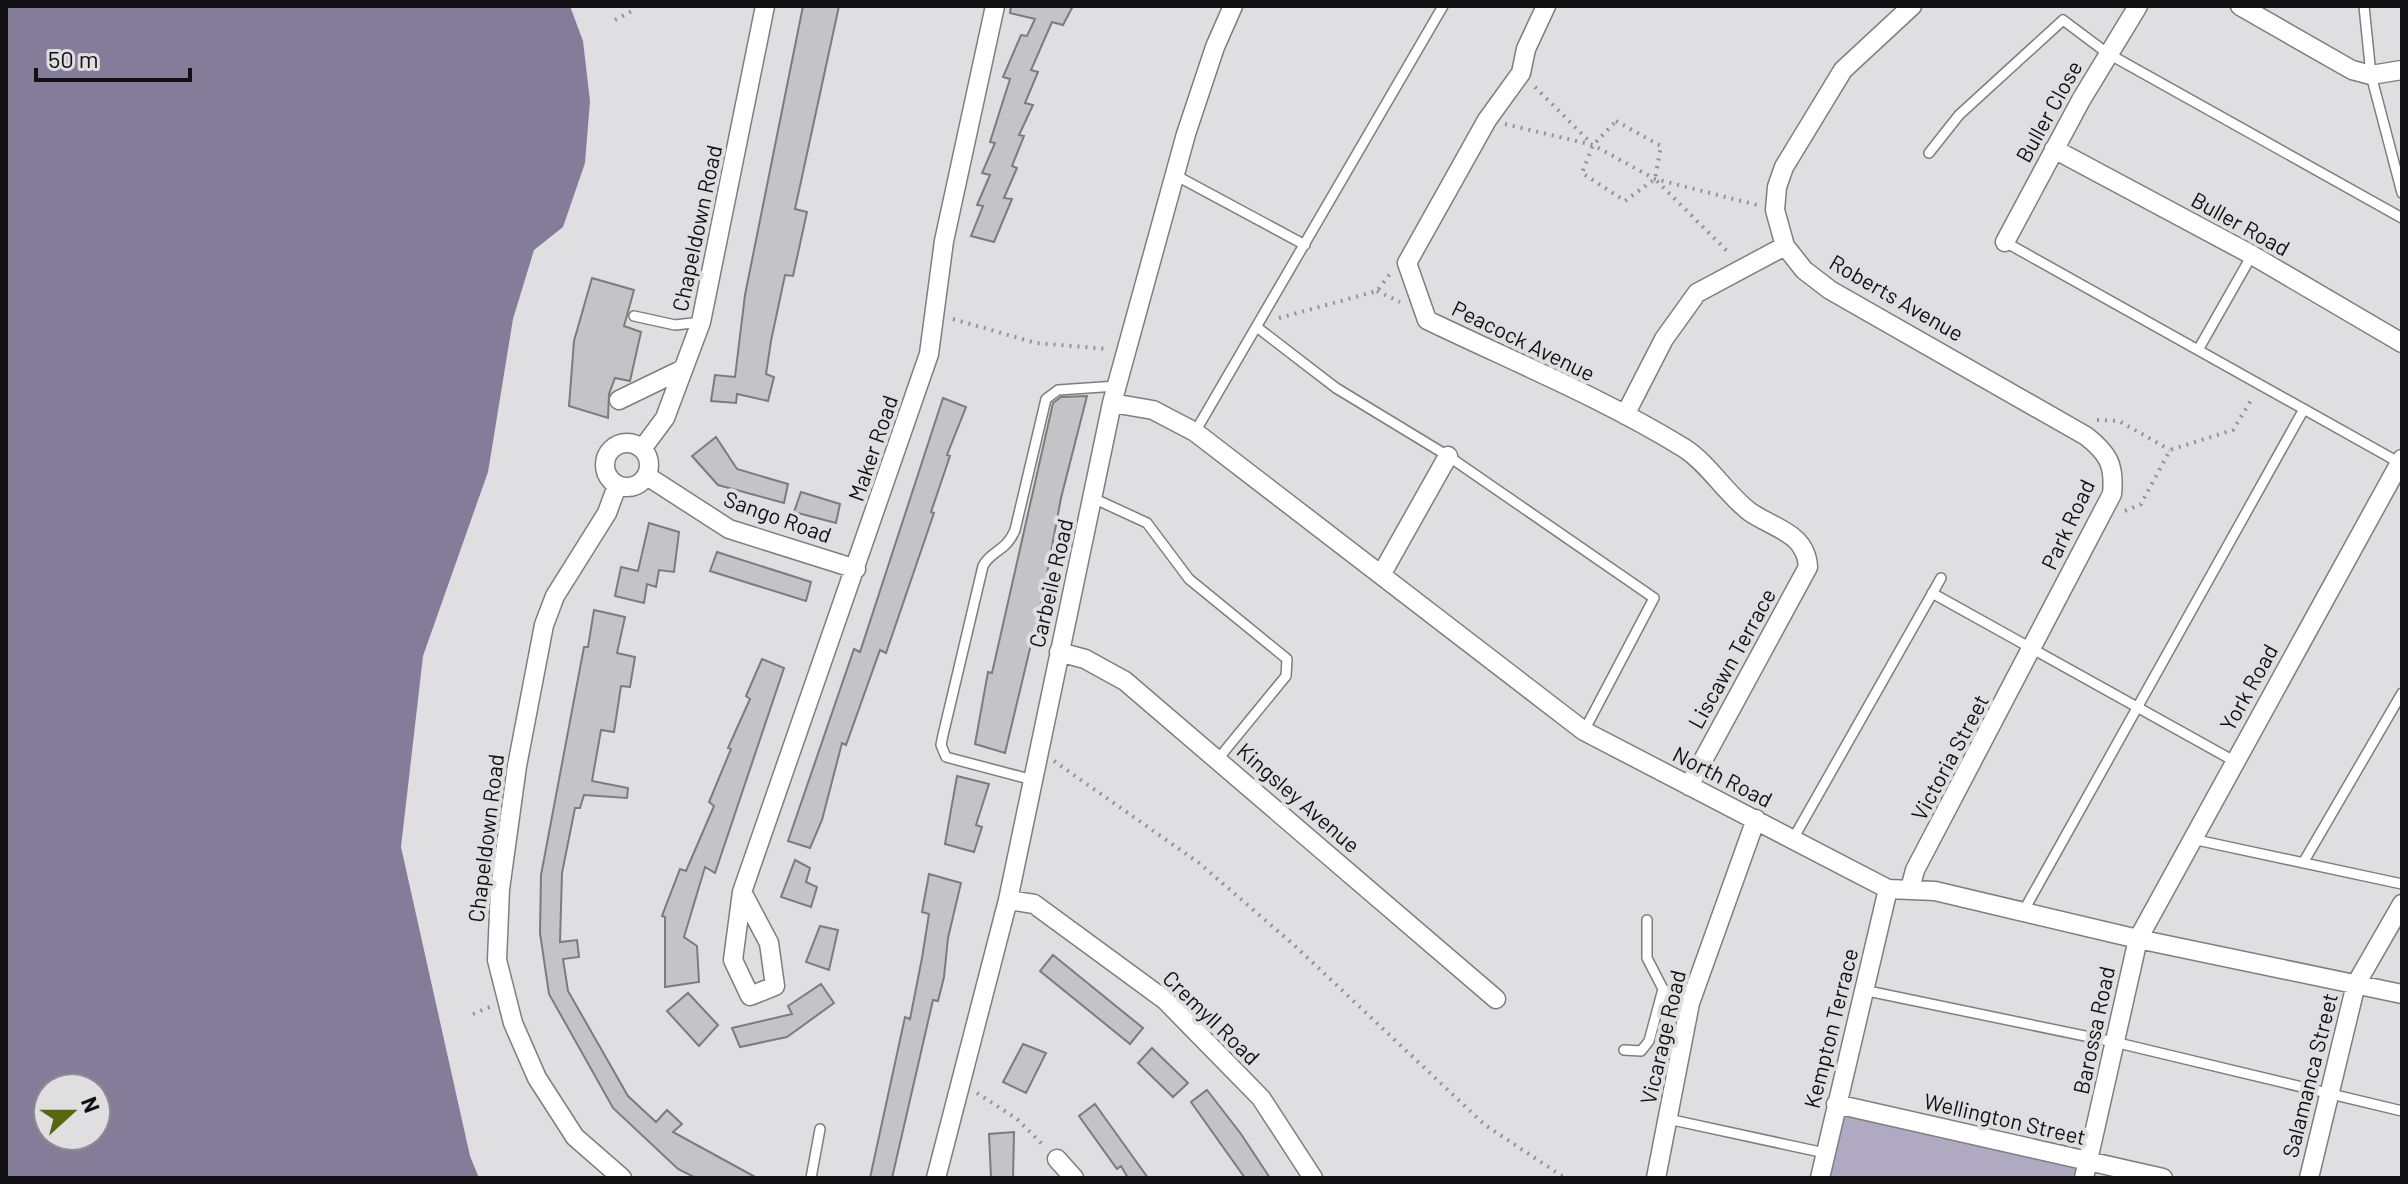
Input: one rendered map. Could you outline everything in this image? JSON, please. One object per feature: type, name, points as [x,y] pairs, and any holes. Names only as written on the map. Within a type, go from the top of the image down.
[{"type":"street","name":"Chapeldown Road","points":[[642,449],[665,418],[701,322],[765,6]]},
{"type":"street","name":"Maker Road","points":[[742,892],[769,943],[775,986],[750,996],[733,960],[742,892],[929,354],[944,241],[995,6]]},
{"type":"street","name":"Carbeile Road","points":[[936,1178],[1008,900],[1115,395],[1175,175],[1215,47],[1233,6]]},
{"type":"street","name":"Peacock Avenue","points":[[1546,6],[1526,49],[1521,73],[1487,120],[1407,263],[1427,320],[1625,415],[1688,451],[1729,494],[1752,513],[1798,539],[1807,551]]},
{"type":"street","points":[[1625,415],[1664,339],[1697,293],[1785,246],[1775,210],[1784,167],[1843,70],[1912,6]]},
{"type":"street","name":"Buller Close","points":[[2005,242],[2107,53],[2138,6]]},
{"type":"street","points":[[2240,6],[2352,70],[2371,75],[2402,70]]},
{"type":"street","name":"Buller Road","points":[[2054,149],[2252,255],[2402,343]]},
{"type":"street","name":"Roberts Avenue","points":[[1785,246],[1804,270],[1830,290],[1993,380]]},
{"type":"street","points":[[619,400],[683,369]]},
{"type":"street","name":"Park Road","points":[[1993,380],[2106,452],[2114,472],[2112,494],[2034,648]]},
{"type":"street","name":"North Road","points":[[1115,395],[1195,432],[1584,731],[1888,889],[1935,891],[2138,939],[2402,994]]},
{"type":"street","points":[[623,444],[642,449],[649,461],[647,476],[636,485],[617,486],[606,466],[610,452],[623,444]]},
{"type":"street","points":[[1381,575],[1448,456]]},
{"type":"street","name":"York Road","points":[[2138,939],[2401,461]]},
{"type":"street","name":"Sango Road","points":[[647,476],[729,529],[856,569]]},
{"type":"street","name":"Chapeldown Road","points":[[617,486],[607,513],[555,596],[544,625],[512,797],[500,889],[497,960],[513,1023],[537,1078],[575,1137],[622,1178]]},
{"type":"street","name":"Liscawn Terrace","points":[[1689,786],[1808,567],[1807,551]]},
{"type":"street","name":"Victoria Street","points":[[1910,889],[1915,870],[2034,648]]},
{"type":"street","name":"Kingsley Avenue","points":[[1059,652],[1085,659],[1125,681],[1496,999]]},
{"type":"street","name":"Vicarage Road","points":[[1656,1178],[1690,1003],[1756,819]]},
{"type":"street","name":"Kempton Terrace","points":[[1820,1178],[1888,889]]},
{"type":"street","name":"Cremyll Road","points":[[1008,900],[1034,904],[1165,1000],[1261,1098],[1313,1178]]},
{"type":"street","name":"Salamanca Street","points":[[2309,1178],[2356,984],[2402,904]]},
{"type":"street","name":"Barossa Road","points":[[2086,1170],[2138,939]]},
{"type":"street","name":"Wellington Street","points":[[1836,1104],[2086,1170],[2163,1178]]},
{"type":"street","points":[[1057,1159],[1074,1178]]},
{"type":"lane","points":[[1195,432],[1443,6]]},
{"type":"lane","points":[[2364,6],[2371,75],[2402,193]]},
{"type":"lane","points":[[1929,153],[1959,115],[2063,20],[2107,53],[2402,218]]},
{"type":"lane","points":[[1175,175],[1305,245]]},
{"type":"lane","points":[[2005,242],[2401,461]]},
{"type":"lane","points":[[2198,350],[2252,255]]},
{"type":"lane","points":[[634,316],[675,325],[701,322]]},
{"type":"lane","points":[[1259,325],[1336,388],[1448,456],[1654,598],[1584,731]]},
{"type":"lane","points":[[1033,780],[946,757],[942,752],[943,735],[983,566],[986,559],[1009,544],[1015,530],[1046,399],[1058,390],[1115,395]]},
{"type":"lane","points":[[2023,912],[2140,708],[2304,409]]},
{"type":"lane","points":[[1093,498],[1147,523],[1189,579],[1287,659],[1286,676],[1218,759]]},
{"type":"lane","points":[[1793,839],[1941,578]]},
{"type":"lane","points":[[1932,593],[2234,761]]},
{"type":"lane","points":[[2303,863],[2402,693]]},
{"type":"lane","points":[[2192,839],[2402,884]]},
{"type":"lane","points":[[1647,920],[1647,958],[1663,989],[1690,1003]]},
{"type":"lane","points":[[1624,1050],[1641,1051],[1649,1041],[1663,989]]},
{"type":"lane","points":[[1863,990],[2114,1042],[2402,1111]]},
{"type":"lane","points":[[1668,1119],[1825,1153]]},
{"type":"lane","points":[[811,1178],[820,1129]]},
{"type":"path","points":[[615,20],[632,11],[633,6]]},
{"type":"path","points":[[1521,73],[1593,145]]},
{"type":"path","points":[[1487,120],[1593,145],[1655,179],[1775,210]]},
{"type":"path","points":[[1616,121],[1661,146],[1655,179],[1625,201],[1582,173],[1593,145],[1616,121]]},
{"type":"path","points":[[1655,179],[1744,268]]},
{"type":"path","points":[[1259,325],[1377,291]]},
{"type":"path","points":[[934,314],[1036,343],[1127,351]]},
{"type":"path","points":[[2097,524],[2141,504],[2170,450],[2233,430],[2260,385]]},
{"type":"path","points":[[2075,430],[2099,419],[2119,421],[2170,450]]},
{"type":"path","points":[[1039,750],[1199,863],[1294,945],[1485,1125],[1565,1178]]},
{"type":"path","points":[[958,1087],[984,1095],[1017,1119],[1057,1159]]},
{"type":"shaded area","points":[[6,6],[570,6],[583,41],[590,101],[585,163],[563,227],[534,250],[513,319],[488,472],[423,656],[401,847],[470,1156],[479,1178],[6,1178]]},
{"type":"shaded area","points":[[1839,1108],[2085,1164],[2081,1178],[1824,1178]]},
{"type":"building","points":[[803,6],[839,6],[795,209],[807,212],[793,276],[785,275],[771,341],[766,374],[774,377],[768,401],[737,394],[736,403],[711,401],[715,375],[735,377],[745,295]]},
{"type":"building","points":[[1011,6],[1073,6],[1063,25],[1052,22],[1031,70],[1038,72],[1025,103],[1033,105],[1019,135],[1024,136],[1012,166],[1017,168],[1004,198],[1012,199],[994,242],[971,236],[983,206],[977,205],[990,175],[982,173],[995,143],[990,142],[1010,79],[1003,77],[1021,35],[1027,36],[1035,19],[1010,13]]},
{"type":"building","points":[[592,278],[634,290],[624,326],[641,332],[630,381],[615,378],[609,394],[608,418],[569,406],[574,341]]},
{"type":"building","points":[[1087,396],[1061,498],[1044,590],[1005,753],[975,744],[988,672],[992,673],[1053,403],[1061,397]]},
{"type":"building","points":[[943,398],[966,407],[947,455],[950,456],[931,512],[934,513],[886,653],[880,650],[846,745],[842,743],[822,820],[810,848],[788,841],[854,649],[860,652]]},
{"type":"building","points":[[716,437],[737,469],[788,484],[784,503],[718,485],[692,456]]},
{"type":"building","points":[[801,492],[840,504],[836,523],[794,512]]},
{"type":"building","points":[[649,523],[679,532],[674,572],[659,570],[656,587],[647,584],[644,603],[615,596],[621,567],[638,571]]},
{"type":"building","points":[[717,552],[811,582],[806,601],[710,571]]},
{"type":"building","points":[[594,610],[625,617],[617,653],[635,657],[630,687],[621,686],[614,732],[601,730],[592,781],[628,788],[627,798],[584,795],[580,808],[575,808],[562,873],[560,942],[577,940],[579,957],[563,959],[568,991],[628,1096],[656,1122],[667,1110],[682,1124],[673,1132],[757,1178],[696,1178],[678,1169],[613,1108],[549,994],[540,933],[541,875],[584,647],[588,647]]},
{"type":"building","points":[[762,659],[784,668],[715,873],[705,867],[684,937],[697,946],[699,982],[665,987],[665,917],[662,916],[680,869],[686,871],[714,806],[709,802],[750,699],[746,696]]},
{"type":"building","points":[[957,776],[989,784],[976,825],[982,827],[974,852],[945,844]]},
{"type":"building","points":[[795,860],[810,868],[806,882],[817,887],[811,907],[781,897]]},
{"type":"building","points":[[929,874],[961,883],[948,938],[944,977],[938,1001],[933,1000],[892,1178],[870,1178],[905,1017],[910,1019],[922,958],[929,914],[922,912]]},
{"type":"building","points":[[820,926],[838,930],[829,970],[806,962]]},
{"type":"building","points":[[1053,955],[1143,1028],[1130,1044],[1040,971]]},
{"type":"building","points":[[821,984],[834,1003],[787,1037],[740,1047],[732,1028],[792,1014],[788,1006]]},
{"type":"building","points":[[688,993],[718,1025],[699,1046],[667,1011]]},
{"type":"building","points":[[1023,1044],[1046,1053],[1026,1093],[1003,1082]]},
{"type":"building","points":[[1152,1048],[1188,1083],[1173,1097],[1138,1063]]},
{"type":"building","points":[[1207,1090],[1270,1178],[1245,1178],[1191,1102]]},
{"type":"building","points":[[1095,1104],[1148,1178],[1128,1178],[1121,1166],[1117,1169],[1079,1116]]},
{"type":"building","points":[[1014,1132],[1013,1178],[991,1177],[989,1134]]}]
